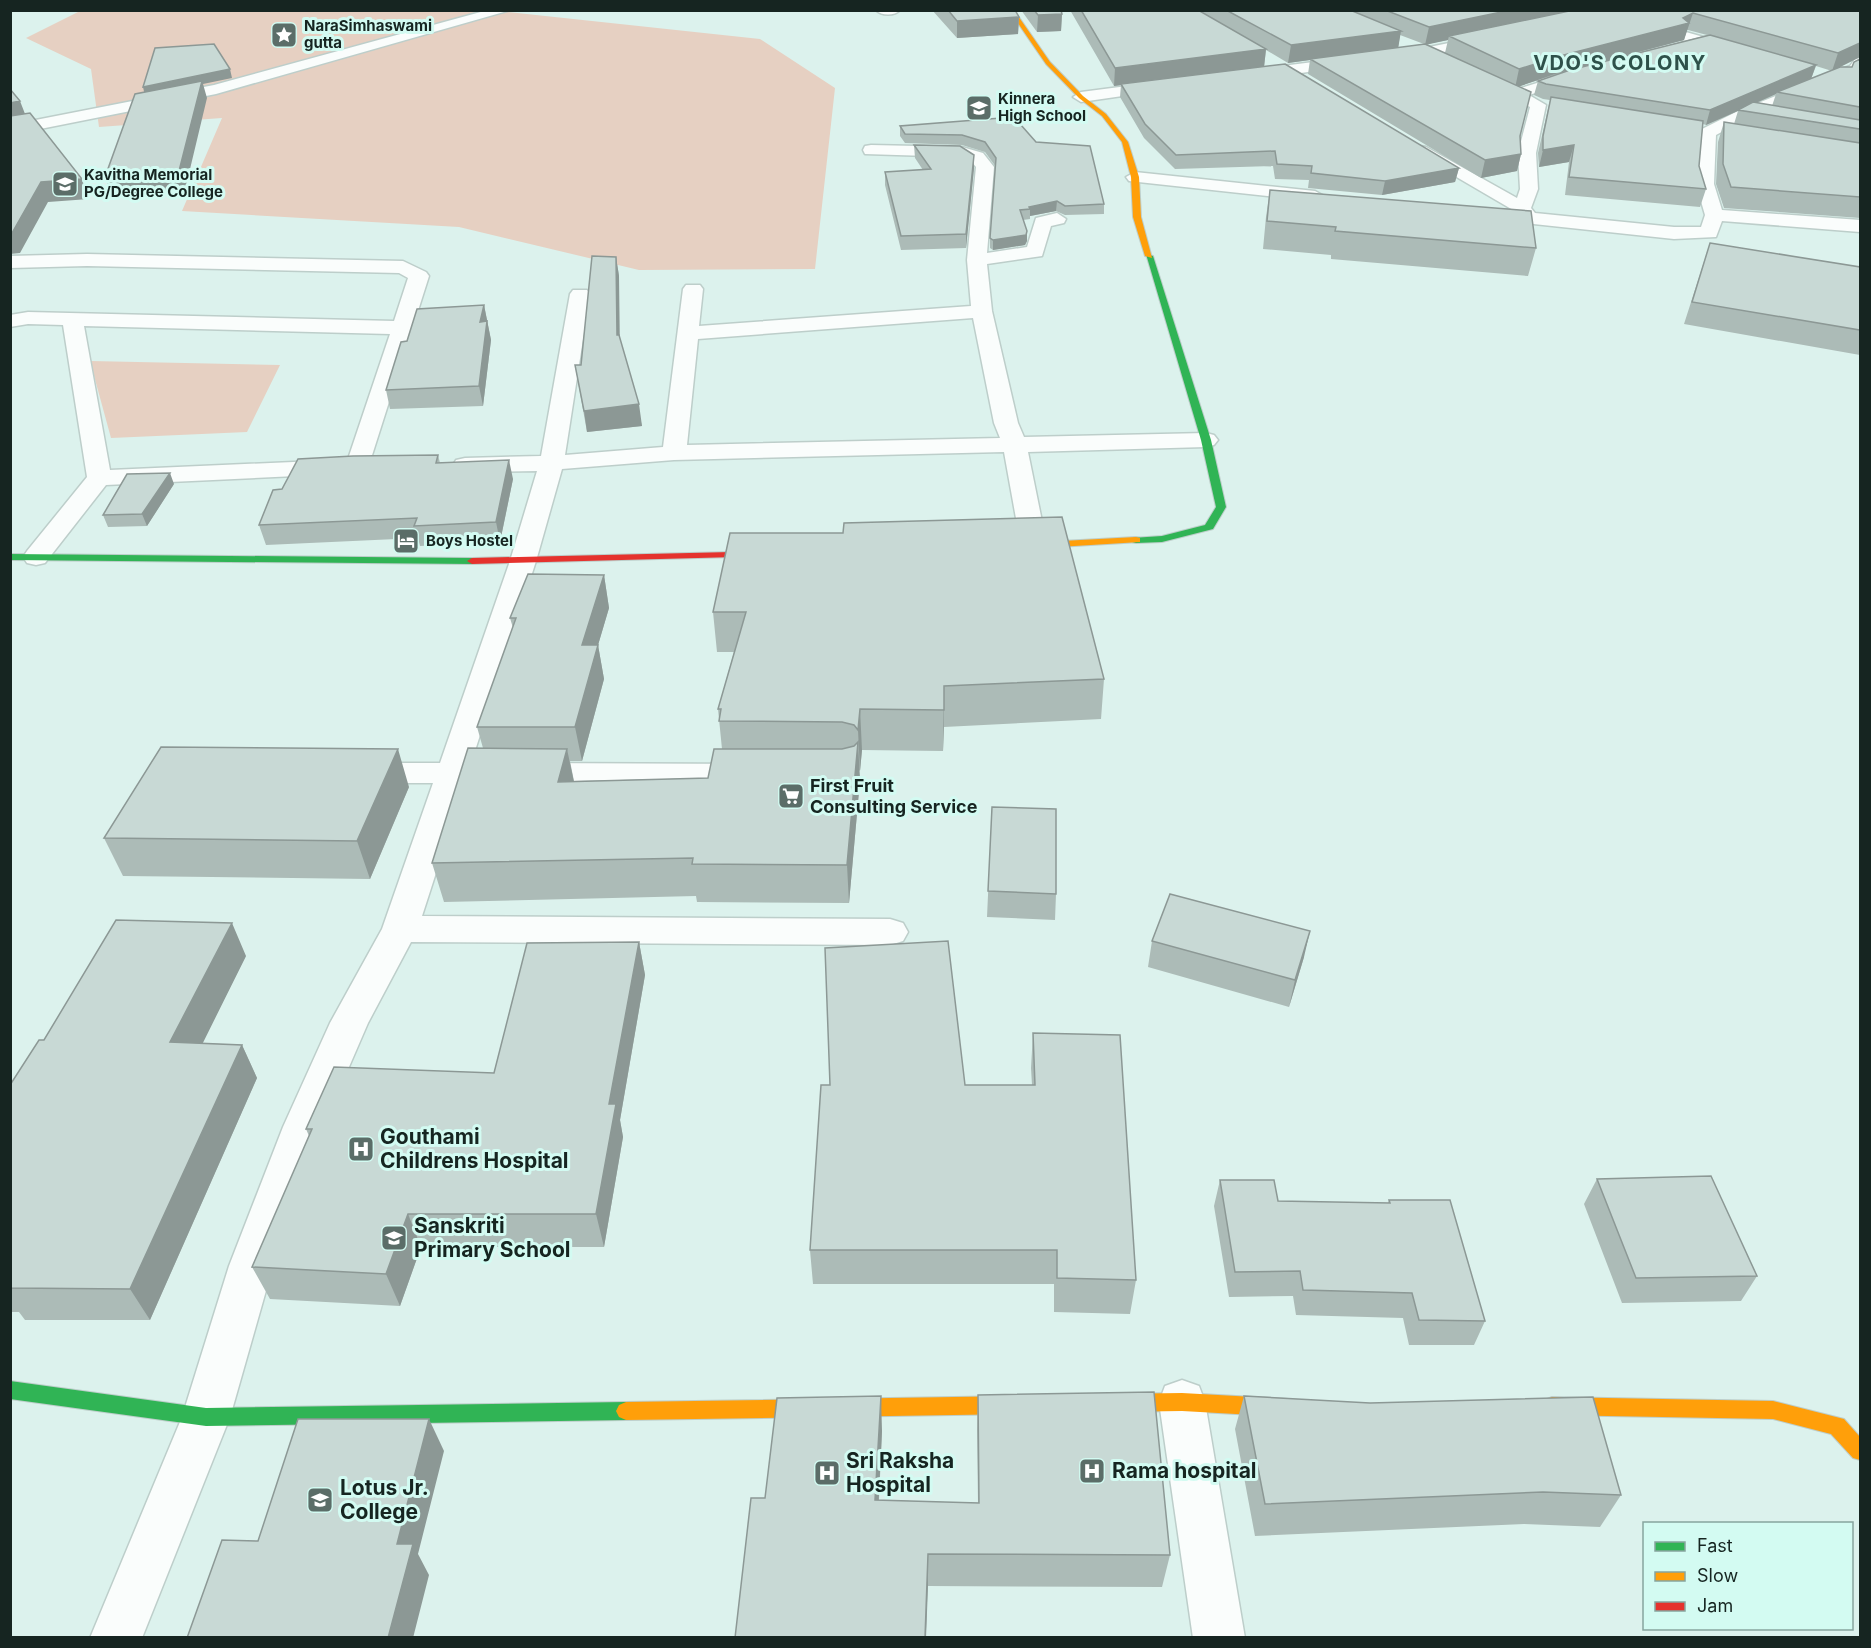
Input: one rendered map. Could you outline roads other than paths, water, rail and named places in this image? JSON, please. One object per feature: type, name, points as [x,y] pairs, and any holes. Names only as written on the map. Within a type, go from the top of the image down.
[{"type":"street","points":[[10,130],[216,88],[505,10]]},
{"type":"street","points":[[882,10],[894,10]]},
{"type":"street","points":[[1010,547],[1162,539],[1209,527],[1221,507],[1206,440],[1137,218],[1135,177],[1125,142],[1104,115],[1081,97],[1048,63],[1011,10]]},
{"type":"street","points":[[1596,14],[1662,16]]},
{"type":"street","points":[[1596,14],[1708,41],[1753,55]]},
{"type":"street","points":[[1229,78],[1424,52],[1502,36]]},
{"type":"street","points":[[1674,50],[1708,41]]},
{"type":"street","points":[[1395,43],[1424,52],[1444,62]]},
{"type":"street","points":[[1266,60],[1306,82]]},
{"type":"street","points":[[1708,133],[1744,114],[1855,69],[1860,62]]},
{"type":"street","points":[[1526,213],[1529,189],[1527,153],[1544,105],[1509,93],[1594,70]]},
{"type":"street","points":[[1809,72],[1860,84]]},
{"type":"street","points":[[1081,97],[1184,84]]},
{"type":"street","points":[[1744,114],[1779,120]]},
{"type":"street","points":[[1688,130],[1732,137]]},
{"type":"street","points":[[1471,212],[1526,213],[1674,233],[1709,233],[1714,215],[1705,184],[1708,133]]},
{"type":"street","points":[[1405,142],[1526,213]]},
{"type":"street","points":[[871,150],[962,152],[977,157],[985,167],[977,260],[982,311],[1006,423],[1015,445],[1034,546]]},
{"type":"street","points":[[1135,177],[1332,198]]},
{"type":"street","points":[[1714,215],[1860,226]]},
{"type":"street","points":[[977,260],[1035,252],[1043,222],[1057,219]]},
{"type":"street","points":[[10,262],[98,261],[403,267],[419,276],[401,328],[369,466],[99,478]]},
{"type":"street","points":[[674,453],[693,289]]},
{"type":"street","points":[[116,1638],[206,1417],[251,1266],[303,1127],[349,1023],[400,929],[523,561],[552,464],[580,294]]},
{"type":"street","points":[[688,333],[982,311]]},
{"type":"street","points":[[10,321],[72,320],[401,328]]},
{"type":"street","points":[[36,557],[99,478],[72,320]]},
{"type":"street","points":[[438,465],[552,464],[674,453],[1206,440]]},
{"type":"street","points":[[10,557],[523,561],[784,554]]},
{"type":"street","points":[[327,773],[785,774]]},
{"type":"street","points":[[400,929],[890,932]]},
{"type":"street","points":[[10,1390],[206,1417],[1040,1404]]},
{"type":"street","points":[[1182,1402],[1219,1638]]},
{"type":"street","points":[[1099,1403],[1182,1402],[1299,1408]]},
{"type":"street","points":[[1543,1407],[1773,1410],[1837,1426],[1860,1451]]},
{"type":"place","name":"NaraSimhaswami gutta","points":[[284,35]]},
{"type":"place","name":"Kinnera High School","points":[[979,108]]},
{"type":"place","name":"Kavitha Memorial PG/Degree College","points":[[65,184]]},
{"type":"place","name":"Boys Hostel","points":[[406,541]]},
{"type":"place","name":"First Fruit Consulting Service","points":[[791,796]]},
{"type":"place","name":"Gouthami Childrens Hospital","points":[[361,1149]]},
{"type":"place","name":"Sanskriti Primary School","points":[[394,1238]]},
{"type":"place","name":"Rama hospital","points":[[1092,1471]]},
{"type":"place","name":"Sri Raksha Hospital","points":[[827,1473]]},
{"type":"place","name":"Lotus Jr. College","points":[[320,1500]]},
{"type":"district","name":"VDO'S COLONY","points":[[1620,63]]}]
